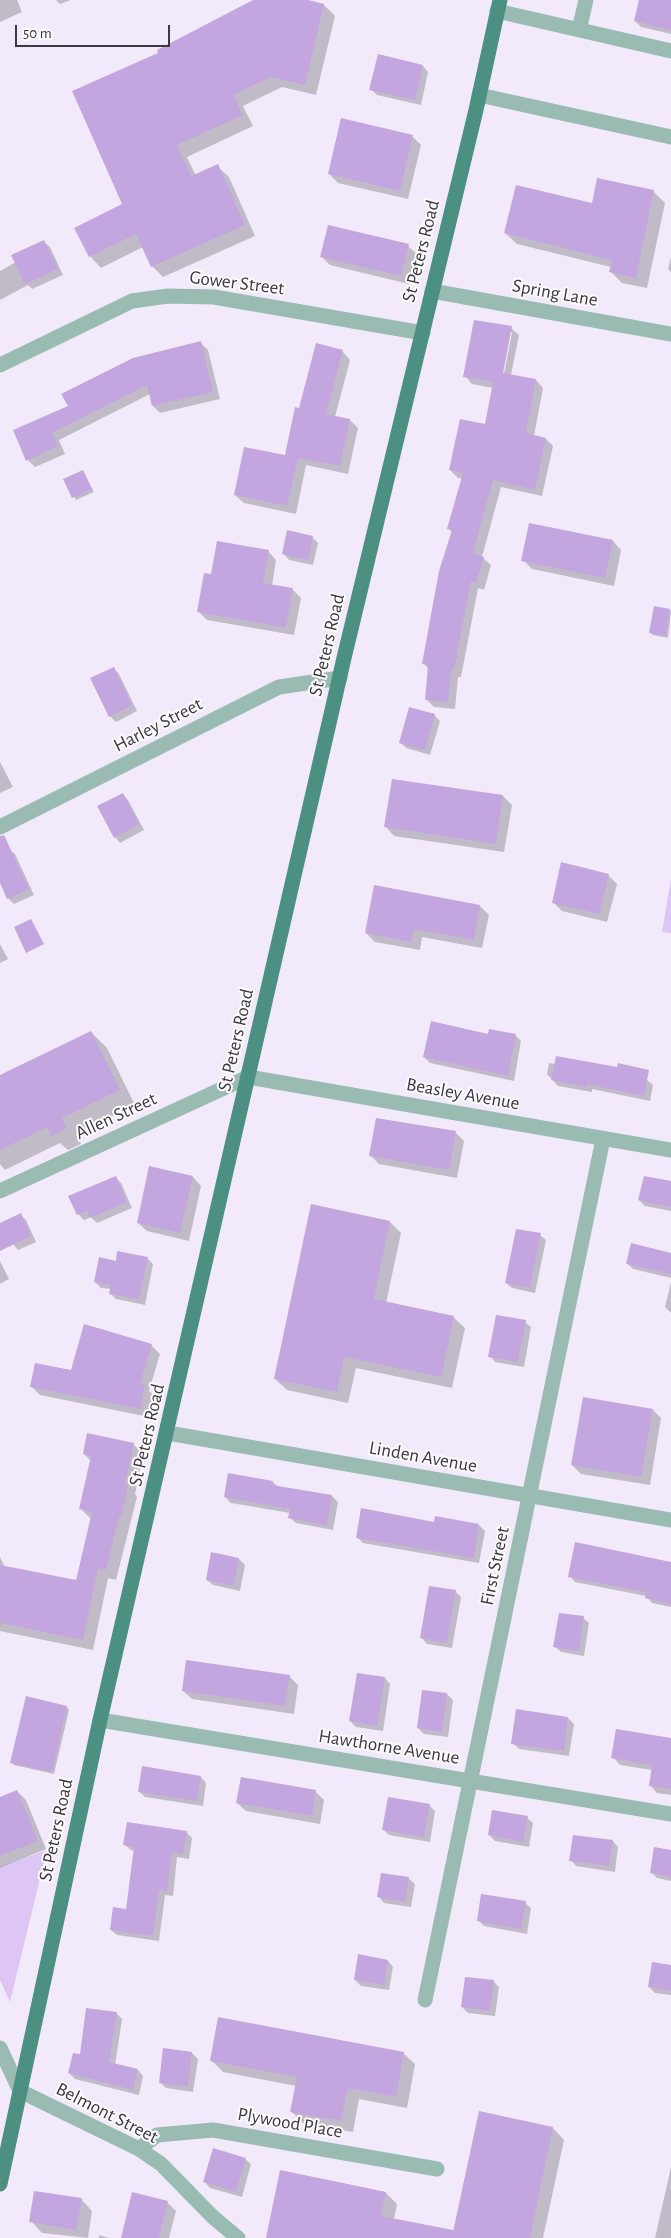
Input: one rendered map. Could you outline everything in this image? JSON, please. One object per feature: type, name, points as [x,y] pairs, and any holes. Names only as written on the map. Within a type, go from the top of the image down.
[{"type":"main road","name":"St Peters Road","points":[[0,2184],[100,1720],[168,1433],[340,678],[499,6]]},
{"type":"street","points":[[579,30],[586,0]]},
{"type":"street","points":[[499,6],[579,30],[671,51]]},
{"type":"street","points":[[479,96],[671,137]]},
{"type":"street","name":"Spring Lane","points":[[432,291],[671,334]]},
{"type":"street","name":"Gower Street","points":[[0,366],[132,301],[168,296],[214,297],[423,333]]},
{"type":"street","name":"Harley Street","points":[[0,827],[279,688],[340,678]]},
{"type":"street","name":"Beasley Avenue","points":[[248,1077],[671,1150]]},
{"type":"street","name":"Allen Street","points":[[0,1191],[248,1077]]},
{"type":"street","name":"First Street","points":[[425,2000],[603,1139]]},
{"type":"street","name":"Linden Avenue","points":[[168,1433],[671,1520]]},
{"type":"street","name":"Hawthorne Avenue","points":[[100,1720],[671,1814]]},
{"type":"street","points":[[0,2048],[20,2091]]},
{"type":"street","name":"Belmont Street","points":[[20,2091],[139,2149],[161,2164],[213,2217],[238,2238]]},
{"type":"street","name":"Plywood Place","points":[[139,2149],[157,2134],[213,2130],[437,2169]]},
{"type":"shaded area","points":[[671,879],[671,933],[662,932]]},
{"type":"shaded area","points":[[47,1850],[10,2002],[0,1980],[0,1867]]},
{"type":"building","points":[[253,0],[308,0],[324,4],[305,85],[270,77],[233,95],[243,115],[177,145],[191,176],[218,164],[245,225],[151,267],[136,234],[89,257],[74,228],[122,204],[72,91],[158,53],[157,50]]},
{"type":"building","points":[[639,0],[671,0],[671,30],[634,21]]},
{"type":"building","points":[[378,54],[423,65],[415,100],[369,90]]},
{"type":"building","points":[[341,118],[413,135],[400,191],[328,174]]},
{"type":"building","points":[[597,178],[654,190],[636,278],[609,272],[612,260],[504,233],[516,185],[592,203]]},
{"type":"building","points":[[328,225],[409,244],[401,276],[320,257]]},
{"type":"building","points":[[44,240],[58,269],[25,284],[11,255]]},
{"type":"building","points":[[474,320],[512,326],[503,373],[536,379],[526,433],[546,438],[535,490],[493,480],[473,553],[484,557],[476,583],[471,581],[454,670],[451,670],[448,702],[425,700],[428,665],[422,664],[439,571],[452,530],[447,529],[463,473],[449,470],[460,419],[485,424],[493,382],[463,377]]},
{"type":"building","points":[[201,341],[213,392],[152,406],[147,385],[52,433],[58,446],[26,461],[13,430],[68,406],[61,394],[133,358]]},
{"type":"building","points":[[316,343],[343,350],[326,414],[350,419],[340,466],[298,458],[287,506],[234,495],[244,447],[285,455],[295,407],[299,408]]},
{"type":"building","points":[[83,470],[92,489],[72,498],[63,479]]},
{"type":"building","points":[[529,523],[613,540],[605,578],[521,561]]},
{"type":"building","points":[[287,530],[313,536],[308,560],[282,554]]},
{"type":"building","points":[[217,541],[269,550],[263,583],[293,588],[286,628],[197,612],[204,573],[211,574]]},
{"type":"building","points":[[654,606],[670,609],[666,636],[649,633]]},
{"type":"building","points":[[114,667],[132,705],[109,717],[90,678]]},
{"type":"building","points":[[409,707],[435,714],[425,750],[399,743]]},
{"type":"building","points":[[392,779],[503,795],[496,844],[384,827]]},
{"type":"building","points":[[123,793],[139,824],[114,838],[97,806]]},
{"type":"building","points":[[4,835],[29,889],[7,899],[0,883],[0,836]]},
{"type":"building","points":[[561,862],[609,874],[599,914],[552,903]]},
{"type":"building","points":[[374,885],[480,905],[474,940],[414,929],[411,942],[365,933]]},
{"type":"building","points":[[31,919],[44,944],[26,953],[14,927]]},
{"type":"building","points":[[431,1021],[488,1034],[489,1029],[516,1034],[508,1076],[423,1057]]},
{"type":"building","points":[[91,1031],[120,1090],[62,1118],[67,1128],[51,1136],[47,1127],[0,1150],[0,1075]]},
{"type":"building","points":[[556,1056],[617,1067],[618,1063],[649,1070],[644,1096],[587,1084],[586,1087],[551,1080]]},
{"type":"building","points":[[376,1118],[456,1131],[449,1170],[369,1156]]},
{"type":"building","points":[[149,1166],[193,1176],[180,1233],[137,1223]]},
{"type":"building","points":[[116,1176],[127,1202],[90,1218],[87,1211],[77,1215],[68,1196]]},
{"type":"building","points":[[644,1176],[671,1181],[671,1207],[638,1200]]},
{"type":"building","points":[[311,1204],[390,1221],[374,1299],[454,1316],[441,1377],[344,1357],[337,1392],[274,1379]]},
{"type":"building","points":[[21,1213],[31,1236],[0,1251],[0,1223]]},
{"type":"building","points":[[516,1229],[541,1233],[530,1288],[505,1283]]},
{"type":"building","points":[[631,1243],[671,1253],[671,1274],[626,1264]]},
{"type":"building","points":[[117,1251],[148,1257],[139,1299],[109,1294],[111,1285],[94,1282],[99,1257],[116,1261]]},
{"type":"building","points":[[496,1315],[526,1320],[518,1362],[488,1357]]},
{"type":"building","points":[[84,1324],[152,1344],[140,1384],[145,1385],[140,1409],[30,1387],[35,1363],[71,1370]]},
{"type":"building","points":[[583,1397],[653,1409],[641,1477],[571,1465]]},
{"type":"building","points":[[87,1433],[134,1443],[125,1485],[128,1486],[121,1518],[119,1517],[106,1570],[98,1568],[83,1640],[0,1623],[0,1565],[76,1580],[92,1512],[79,1509],[91,1456],[83,1454]]},
{"type":"building","points":[[228,1473],[273,1481],[272,1485],[332,1495],[327,1525],[288,1518],[290,1509],[224,1497]]},
{"type":"building","points":[[361,1508],[434,1522],[435,1516],[479,1524],[474,1558],[356,1538]]},
{"type":"building","points":[[575,1542],[671,1562],[671,1604],[645,1598],[646,1592],[568,1577]]},
{"type":"building","points":[[211,1552],[239,1558],[234,1586],[206,1580]]},
{"type":"building","points":[[429,1586],[456,1590],[447,1643],[420,1638]]},
{"type":"building","points":[[559,1613],[584,1616],[579,1651],[553,1647]]},
{"type":"building","points":[[186,1660],[290,1675],[285,1706],[182,1691]]},
{"type":"building","points":[[357,1673],[385,1677],[377,1726],[349,1721]]},
{"type":"building","points":[[422,1690],[447,1693],[442,1732],[417,1728]]},
{"type":"building","points":[[26,1696],[67,1706],[52,1772],[10,1763]]},
{"type":"building","points":[[516,1709],[568,1717],[564,1751],[511,1744]]},
{"type":"building","points":[[616,1729],[671,1738],[671,1789],[649,1786],[652,1765],[611,1758]]},
{"type":"building","points":[[142,1766],[201,1776],[197,1801],[138,1792]]},
{"type":"building","points":[[241,1777],[316,1790],[312,1816],[236,1803]]},
{"type":"building","points":[[17,1790],[38,1841],[0,1856],[0,1797]]},
{"type":"building","points":[[388,1797],[430,1804],[424,1837],[382,1830]]},
{"type":"building","points":[[492,1810],[528,1816],[523,1842],[488,1835]]},
{"type":"building","points":[[127,1822],[187,1831],[183,1854],[172,1852],[167,1891],[159,1890],[153,1936],[110,1930],[113,1907],[126,1909],[134,1847],[123,1845]]},
{"type":"building","points":[[573,1835],[613,1840],[609,1866],[569,1861]]},
{"type":"building","points":[[654,1847],[671,1850],[671,1877],[650,1873]]},
{"type":"building","points":[[381,1873],[409,1877],[405,1902],[377,1897]]},
{"type":"building","points":[[481,1894],[526,1901],[521,1929],[477,1921]]},
{"type":"building","points":[[358,1954],[388,1960],[384,1985],[354,1980]]},
{"type":"building","points":[[652,1962],[671,1965],[671,1991],[648,1987]]},
{"type":"building","points":[[465,1977],[494,1980],[490,2011],[461,2007]]},
{"type":"building","points":[[86,2008],[117,2012],[109,2062],[138,2069],[133,2090],[68,2073],[73,2053],[80,2054]]},
{"type":"building","points":[[218,2017],[404,2052],[396,2097],[348,2088],[341,2121],[290,2112],[297,2077],[210,2061]]},
{"type":"building","points":[[163,2048],[192,2052],[188,2087],[159,2083]]},
{"type":"building","points":[[479,2111],[553,2127],[530,2238],[266,2238],[280,2170],[386,2192],[381,2216],[453,2230],[453,2232]]},
{"type":"building","points":[[213,2148],[246,2158],[236,2192],[203,2182]]},
{"type":"building","points":[[34,2191],[82,2198],[76,2230],[29,2222]]},
{"type":"building","points":[[132,2192],[168,2201],[159,2238],[121,2238]]}]
